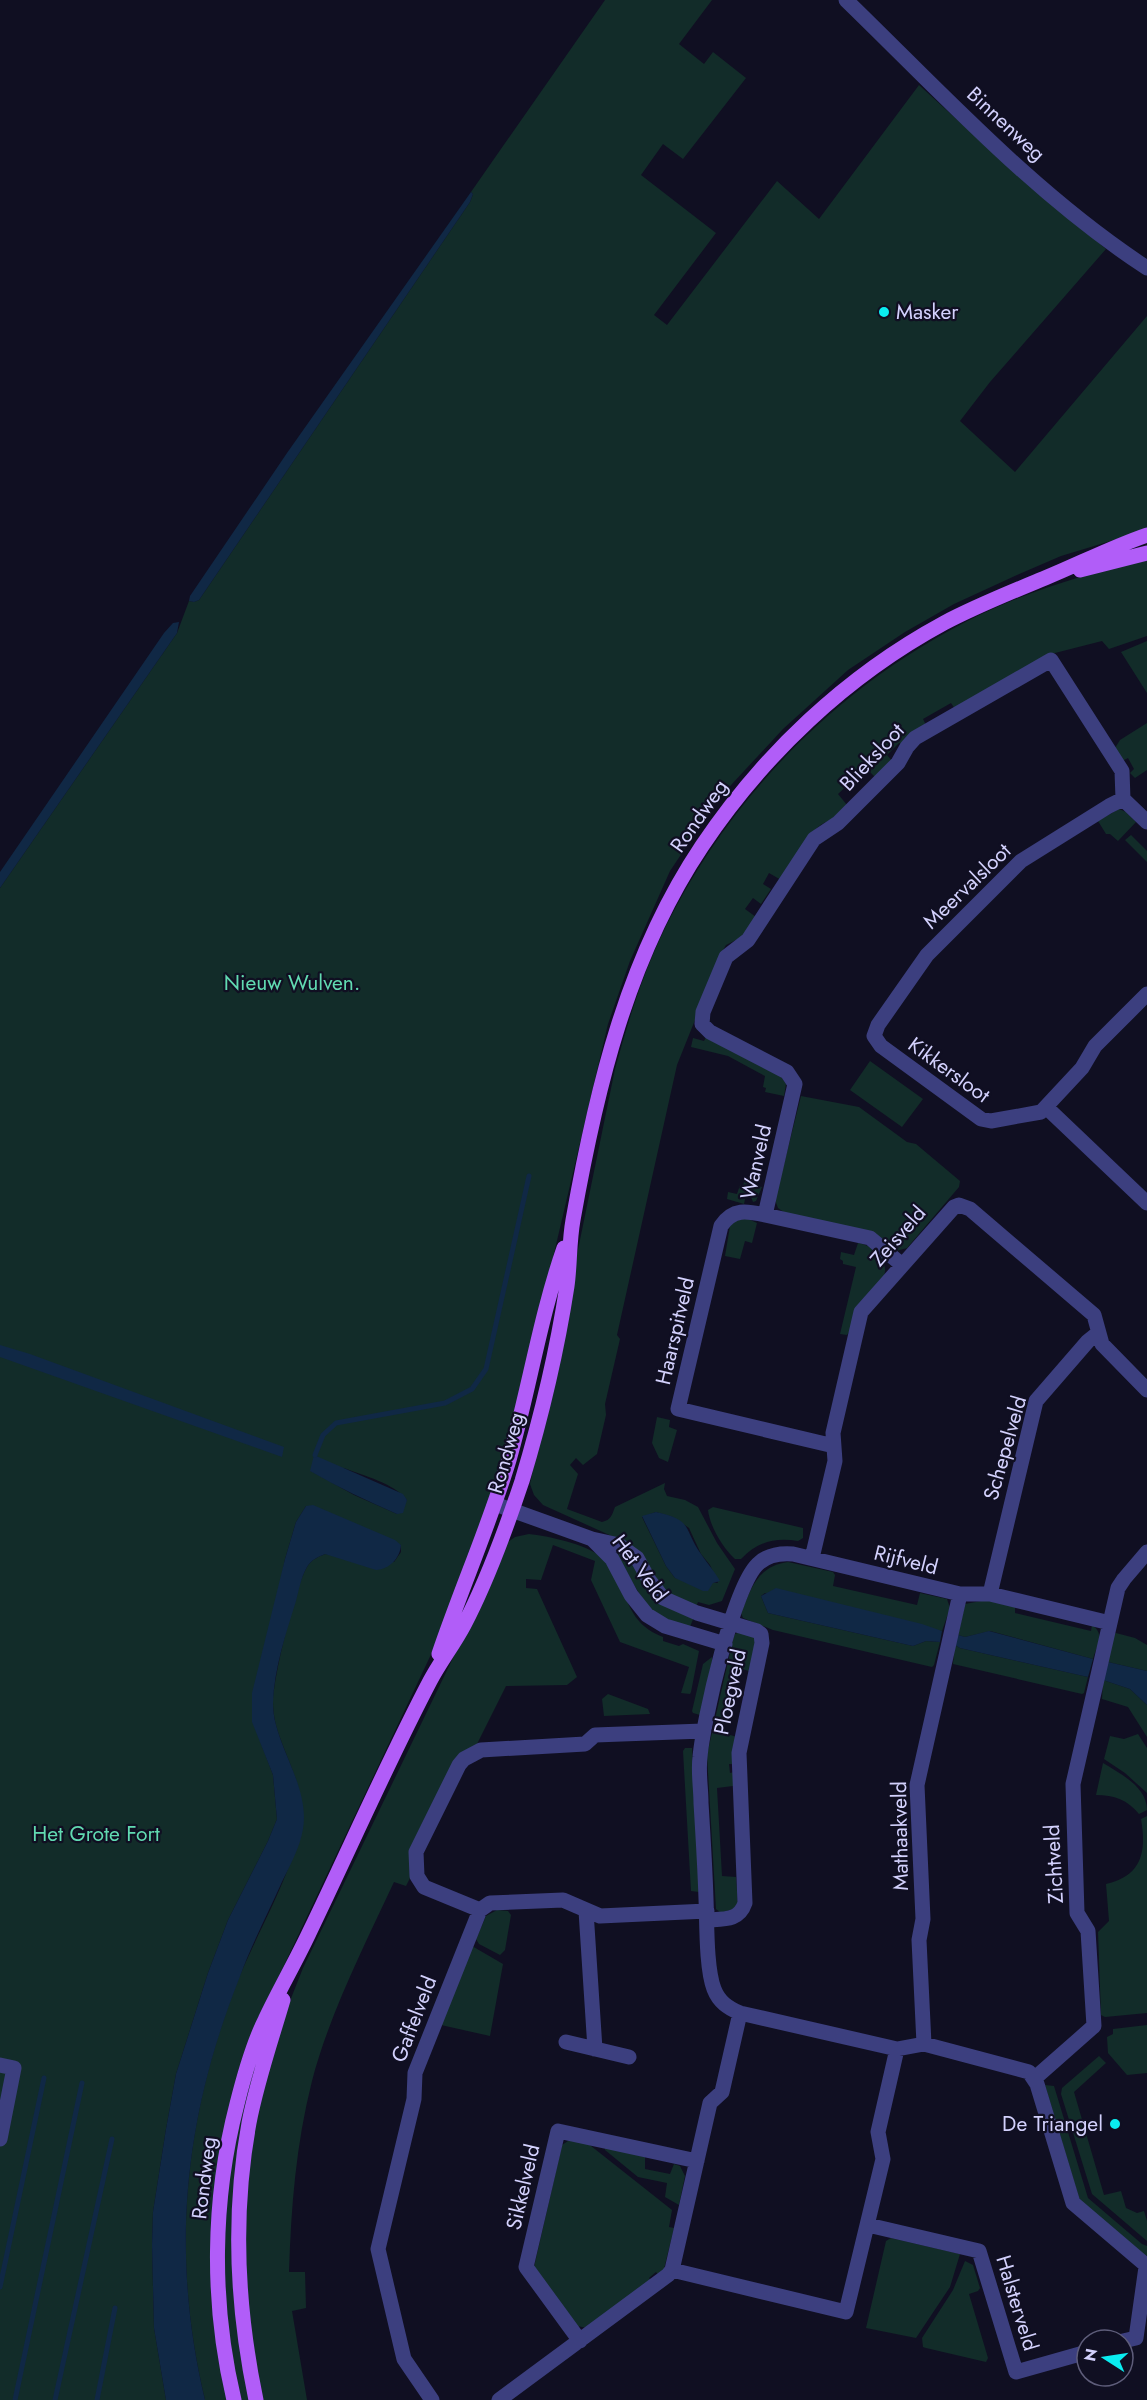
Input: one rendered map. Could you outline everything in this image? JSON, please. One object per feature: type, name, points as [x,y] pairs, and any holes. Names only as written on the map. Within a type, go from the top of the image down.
[{"type":"main road","name":"Rondweg","points":[[432,1677],[450,1621],[495,1504],[516,1432],[552,1283],[572,1225],[603,1078],[631,984],[670,898],[701,847],[760,769],[828,704],[884,660],[953,618],[1115,546],[1147,536]]},
{"type":"main road","name":"Rondweg","points":[[1050,576],[1147,553]]},
{"type":"main road","name":"Rondweg","points":[[234,2400],[219,2307],[218,2257],[222,2181],[233,2121],[246,2070],[264,2020],[291,1971],[432,1677],[463,1627],[512,1510],[534,1440],[555,1347],[567,1287],[572,1225]]},
{"type":"main road","name":"Rondweg","points":[[256,2400],[246,2350],[240,2300],[238,2239],[240,2194],[249,2123],[291,1971]]},
{"type":"street","name":"Binnenweg","points":[[846,0],[1011,159],[1083,221],[1147,268]]},
{"type":"street","name":"Blieksloot","points":[[702,1024],[703,1012],[726,957],[748,940],[814,839],[838,823],[898,763],[915,738],[1051,660],[1122,771],[1123,799]]},
{"type":"street","points":[[1123,799],[1147,822]]},
{"type":"street","name":"Meervalsloot","points":[[874,1036],[878,1025],[927,955],[1021,861],[1123,799]]},
{"type":"street","points":[[1147,994],[1095,1046],[1082,1068],[1046,1107],[1147,1203]]},
{"type":"street","name":"Wanveld","points":[[702,1024],[710,1032],[787,1072],[794,1079],[795,1089],[765,1215],[870,1238],[901,1264]]},
{"type":"street","name":"Kikkersloot","points":[[874,1036],[881,1046],[981,1119],[991,1121],[1011,1118],[1041,1112],[1046,1107]]},
{"type":"street","name":"Zeisveld","points":[[812,1558],[835,1461],[833,1433],[861,1312],[948,1211],[959,1205],[964,1206],[1094,1315],[1102,1344],[1147,1390]]},
{"type":"street","name":"Haarspitveld","points":[[765,1215],[739,1212],[732,1214],[721,1226],[678,1409],[834,1446]]},
{"type":"street","name":"Schepelveld","points":[[990,1594],[1036,1401],[1088,1341],[1098,1333]]},
{"type":"street","name":"Het Veld","points":[[495,1504],[592,1539],[619,1545],[637,1558],[649,1580],[663,1598],[730,1622]]},
{"type":"street","name":"Het Veld","points":[[592,1539],[612,1559],[631,1595],[647,1615],[665,1626],[724,1644]]},
{"type":"street","points":[[1110,1623],[1121,1583],[1147,1552]]},
{"type":"street","name":"Rijfveld","points":[[730,1622],[745,1580],[759,1562],[780,1553],[812,1558],[960,1594],[990,1594],[1110,1623]]},
{"type":"street","name":"Mathaakveld","points":[[924,2044],[919,1940],[923,1920],[917,1785],[960,1594]]},
{"type":"street","name":"Ploegveld","points":[[707,1915],[733,1918],[740,1913],[745,1903],[739,1753],[762,1638],[757,1630],[730,1622],[703,1731],[699,1760],[707,1915],[711,1976],[720,2000],[740,2013],[897,2049],[924,2044],[1023,2069],[1035,2078]]},
{"type":"street","name":"Zichtveld","points":[[1035,2078],[1094,2026],[1088,1931],[1077,1914],[1072,1792],[1110,1623]]},
{"type":"street","points":[[703,1731],[595,1735],[585,1744],[481,1750],[464,1759],[459,1766],[416,1852],[417,1876],[424,1887],[480,1910],[490,1903],[563,1900],[571,1901],[586,1911],[600,1916],[707,1915]]},
{"type":"street","name":"Gaffelveld","points":[[432,2400],[404,2359],[383,2272],[379,2243],[414,2099],[415,2073],[480,1910]]},
{"type":"street","points":[[586,1911],[595,2049]]},
{"type":"street","points":[[499,2400],[672,2270],[710,2103],[722,2092],[740,2013]]},
{"type":"street","points":[[566,2042],[629,2057]]},
{"type":"street","points":[[672,2270],[846,2312],[883,2159],[878,2132],[897,2049]]},
{"type":"street","points":[[0,2065],[14,2068],[0,2139]]},
{"type":"street","points":[[1035,2078],[1072,2204],[1146,2266],[1135,2337]]},
{"type":"street","name":"Sikkelveld","points":[[580,2341],[526,2266],[558,2131],[697,2162]]},
{"type":"street","name":"Halsterveld","points":[[868,2225],[979,2251],[1016,2372],[1075,2355]]},
{"type":"green space","name":"Nieuw Wulven.","points":[[605,0],[712,0],[679,44],[704,64],[713,52],[746,78],[683,159],[663,144],[641,175],[716,233],[654,315],[667,325],[777,181],[819,219],[919,85],[1008,166],[1106,249],[990,382],[960,421],[1015,472],[1147,316],[1147,530],[1061,556],[954,604],[905,632],[848,670],[783,729],[719,798],[670,871],[630,961],[608,1024],[535,1334],[491,1501],[435,1646],[261,2014],[222,2147],[228,2400],[205,2400],[194,2347],[188,2295],[186,2244],[188,2193],[193,2142],[203,2091],[217,2041],[234,1990],[285,1877],[296,1840],[300,1795],[277,1730],[273,1710],[281,1655],[302,1578],[313,1561],[325,1554],[394,1562],[401,1552],[401,1545],[306,1506],[296,1522],[285,1559],[253,1722],[273,1775],[277,1819],[228,1920],[208,1973],[176,2074],[153,2212],[154,2328],[166,2400],[0,2400],[0,888],[177,633],[189,601],[199,600],[470,202],[473,194],[471,192]],"holes":[[[344,1468],[387,1485],[407,1500],[397,1514],[354,1495],[311,1471]]]},
{"type":"green space","points":[[1147,558],[1147,636],[1109,649],[1102,641],[1055,653],[955,709],[951,703],[923,719],[926,725],[901,744],[899,743],[887,755],[893,762],[875,777],[866,768],[838,794],[847,805],[833,820],[825,822],[810,835],[781,880],[769,873],[763,884],[771,889],[761,904],[753,898],[745,909],[756,917],[744,936],[726,945],[723,950],[677,1065],[617,1335],[620,1339],[605,1404],[606,1415],[597,1454],[583,1465],[576,1458],[570,1465],[578,1474],[567,1509],[602,1522],[612,1515],[615,1507],[665,1483],[664,1489],[667,1496],[685,1500],[698,1507],[717,1543],[735,1569],[722,1601],[709,1605],[698,1602],[696,1607],[661,1589],[616,1538],[543,1505],[534,1495],[530,1484],[615,1069],[650,962],[665,928],[693,877],[726,828],[762,782],[803,739],[847,700],[894,664],[944,633],[997,607],[1052,586]],"holes":[[[656,1512],[673,1517],[689,1528],[718,1583],[675,1578],[666,1566],[642,1517]]]},
{"type":"green space","points":[[1147,641],[1147,693],[1121,652]]},
{"type":"green space","points":[[1147,723],[1147,770],[1135,778],[1130,773],[1134,769],[1128,758],[1122,761],[1115,748],[1120,740]]},
{"type":"green space","points":[[1119,809],[1126,812],[1136,822],[1118,841],[1110,834],[1106,834],[1098,821]]},
{"type":"green space","points":[[1131,835],[1147,851],[1147,862],[1125,840]]},
{"type":"green space","points":[[707,1035],[780,1075],[786,1084],[784,1096],[765,1092],[766,1088],[763,1087],[765,1076],[728,1056],[691,1047],[693,1038],[704,1041]]},
{"type":"green space","points":[[870,1061],[923,1099],[902,1127],[850,1090]]},
{"type":"green space","points":[[801,1096],[859,1107],[907,1142],[916,1144],[960,1181],[959,1187],[907,1248],[896,1251],[785,1213],[778,1208],[775,1200]]},
{"type":"green space","points":[[744,1182],[762,1187],[756,1201],[753,1202],[751,1197],[745,1199],[744,1204],[727,1199],[728,1192],[737,1194],[740,1185],[743,1186]]},
{"type":"green space","points":[[746,1218],[757,1223],[752,1243],[745,1241],[740,1259],[725,1256],[730,1226],[735,1221]]},
{"type":"green space","points":[[858,1243],[870,1247],[879,1254],[884,1264],[884,1277],[847,1335],[840,1334],[856,1267],[843,1264],[840,1259],[841,1252],[854,1255]]},
{"type":"green space","points":[[657,1417],[670,1420],[669,1427],[677,1430],[668,1462],[659,1458],[652,1443]]},
{"type":"green space","points":[[713,1507],[803,1528],[803,1538],[798,1541],[767,1542],[753,1548],[741,1559],[735,1559],[722,1543],[711,1523],[708,1510]]},
{"type":"green space","points":[[529,1534],[576,1544],[600,1556],[617,1577],[639,1621],[649,1630],[663,1637],[663,1641],[679,1646],[683,1644],[699,1651],[691,1692],[690,1694],[681,1693],[689,1667],[620,1642],[591,1580],[595,1561],[553,1545],[541,1580],[526,1579],[526,1588],[537,1589],[577,1677],[567,1685],[506,1686],[406,1886],[394,1882],[348,1980],[312,2081],[295,2176],[289,2272],[305,2272],[306,2308],[292,2311],[307,2400],[262,2400],[247,2311],[244,2199],[255,2118],[284,2016],[303,1968],[482,1598],[505,1544],[515,1537]]},
{"type":"green space","points":[[619,1551],[694,1617],[689,1629],[665,1620],[647,1607],[616,1554]]},
{"type":"green space","points":[[788,1562],[833,1572],[835,1575],[833,1586],[917,1605],[920,1593],[947,1599],[950,1608],[942,1631],[765,1593],[761,1596],[768,1613],[913,1646],[926,1641],[940,1642],[934,1665],[932,1667],[773,1630],[743,1618],[741,1613],[757,1580],[769,1568]]},
{"type":"green space","points":[[986,1600],[1015,1607],[1015,1613],[1091,1631],[1092,1625],[1099,1637],[1093,1659],[990,1631],[965,1637],[958,1635],[965,1604]]},
{"type":"green space","points":[[742,1631],[755,1638],[756,1642],[749,1671],[735,1667],[720,1732],[737,1737],[733,1764],[729,1764],[730,1773],[734,1772],[733,1786],[717,1788],[722,1876],[736,1877],[738,1905],[736,1908],[721,1913],[716,1909],[707,1755],[733,1639],[735,1634]]},
{"type":"green space","points":[[1116,1633],[1135,1638],[1147,1645],[1147,1671],[1108,1662]]},
{"type":"green space","points":[[955,1645],[1088,1677],[1084,1693],[953,1664]]},
{"type":"green space","points":[[712,1657],[700,1715],[692,1711],[703,1664]]},
{"type":"green space","points":[[1103,1680],[1130,1689],[1147,1705],[1147,1737],[1128,1707],[1102,1699]]},
{"type":"green space","points":[[608,1694],[648,1709],[650,1714],[604,1716],[602,1699]]},
{"type":"green space","points":[[1138,1734],[1147,1748],[1147,1793],[1125,1773],[1104,1759],[1110,1736],[1124,1739]]},
{"type":"green space","points":[[685,1748],[692,1748],[699,1892],[691,1891],[683,1751]]},
{"type":"green space","points":[[1103,1763],[1138,1788],[1143,1794],[1147,1810],[1139,1814],[1120,1799],[1096,1795]]},
{"type":"green space","points":[[1147,1816],[1147,2013],[1105,2017],[1101,2015],[1098,1932],[1109,1921],[1106,1884],[1127,1875],[1139,1861],[1143,1842],[1141,1819]]},
{"type":"green space","points":[[497,1910],[508,1911],[511,1915],[505,1950],[500,1955],[479,1944],[476,1939],[486,1916]]},
{"type":"green space","points":[[472,1946],[503,1964],[490,2036],[441,2025]]},
{"type":"green space","points":[[269,2020],[237,2176],[251,2400],[239,2400],[225,2313],[223,2218],[238,2117]]},
{"type":"green space","points":[[1147,2025],[1147,2073],[1127,2075],[1108,2053],[1107,2037],[1113,2034],[1113,2029]]},
{"type":"green space","points":[[1099,2056],[1106,2063],[1074,2092],[1104,2195],[1121,2191],[1126,2208],[1137,2213],[1144,2211],[1147,2221],[1147,2241],[1092,2194],[1061,2094],[1062,2088]]},
{"type":"green space","points":[[1045,2085],[1054,2086],[1088,2198],[1147,2246],[1147,2256],[1083,2204],[1079,2198]]},
{"type":"green space","points":[[576,2140],[586,2142],[672,2210],[669,2227],[674,2228],[664,2269],[659,2276],[656,2272],[649,2278],[652,2282],[587,2328],[577,2326],[534,2267],[562,2145]]},
{"type":"green space","points":[[605,2147],[645,2157],[645,2169],[670,2174],[674,2164],[680,2166],[685,2176],[679,2205],[665,2197],[667,2183],[638,2177],[605,2150]]},
{"type":"green space","points":[[891,2238],[960,2254],[950,2287],[916,2338],[866,2328],[886,2241]]},
{"type":"green space","points":[[965,2261],[973,2265],[980,2288],[969,2294],[988,2358],[986,2362],[923,2347],[922,2338],[953,2290]]},
{"type":"water","points":[[471,192],[473,194],[470,202],[199,600],[189,601],[190,596],[287,453]]},
{"type":"water","points":[[179,622],[177,633],[0,888],[0,872],[164,633],[173,623]]},
{"type":"water","points":[[0,1345],[284,1447],[282,1457],[0,1357]]},
{"type":"water","points":[[314,1455],[403,1494],[407,1500],[403,1513],[397,1514],[310,1471]]},
{"type":"water","points":[[313,1505],[395,1540],[401,1545],[399,1554],[393,1562],[386,1568],[376,1570],[325,1554],[313,1561],[303,1575],[285,1638],[278,1664],[273,1711],[280,1738],[303,1802],[303,1829],[294,1857],[259,1931],[220,2031],[195,2135],[188,2186],[186,2239],[188,2292],[194,2345],[205,2400],[166,2400],[154,2328],[152,2245],[153,2212],[166,2129],[176,2074],[208,1973],[228,1920],[277,1819],[273,1775],[252,1722],[252,1693],[296,1522],[306,1506]]},
{"type":"water","points":[[656,1512],[677,1518],[686,1527],[695,1545],[720,1581],[713,1583],[708,1591],[703,1591],[675,1578],[666,1566],[642,1516]]},
{"type":"water","points":[[776,1588],[922,1624],[942,1631],[940,1642],[926,1641],[913,1646],[768,1613],[761,1596]]},
{"type":"water","points":[[989,1631],[1093,1659],[1088,1677],[955,1645],[958,1635],[965,1637]]},
{"type":"water","points":[[1108,1662],[1147,1671],[1147,1705],[1130,1689],[1103,1680]]},
{"type":"waterway","points":[[315,1455],[323,1435],[336,1423],[445,1403],[472,1389],[486,1369],[529,1176]]},
{"type":"waterway","points":[[0,2287],[44,2078]]},
{"type":"waterway","points":[[15,2400],[82,2083]]},
{"type":"waterway","points":[[55,2400],[112,2139]]},
{"type":"waterway","points":[[97,2400],[115,2308]]},
{"type":"place","name":"Masker","points":[[884,312]]},
{"type":"place","name":"De Triangel","points":[[1115,2124]]},
{"type":"park label","name":"Het Grote Fort","points":[[96,1834]]}]
